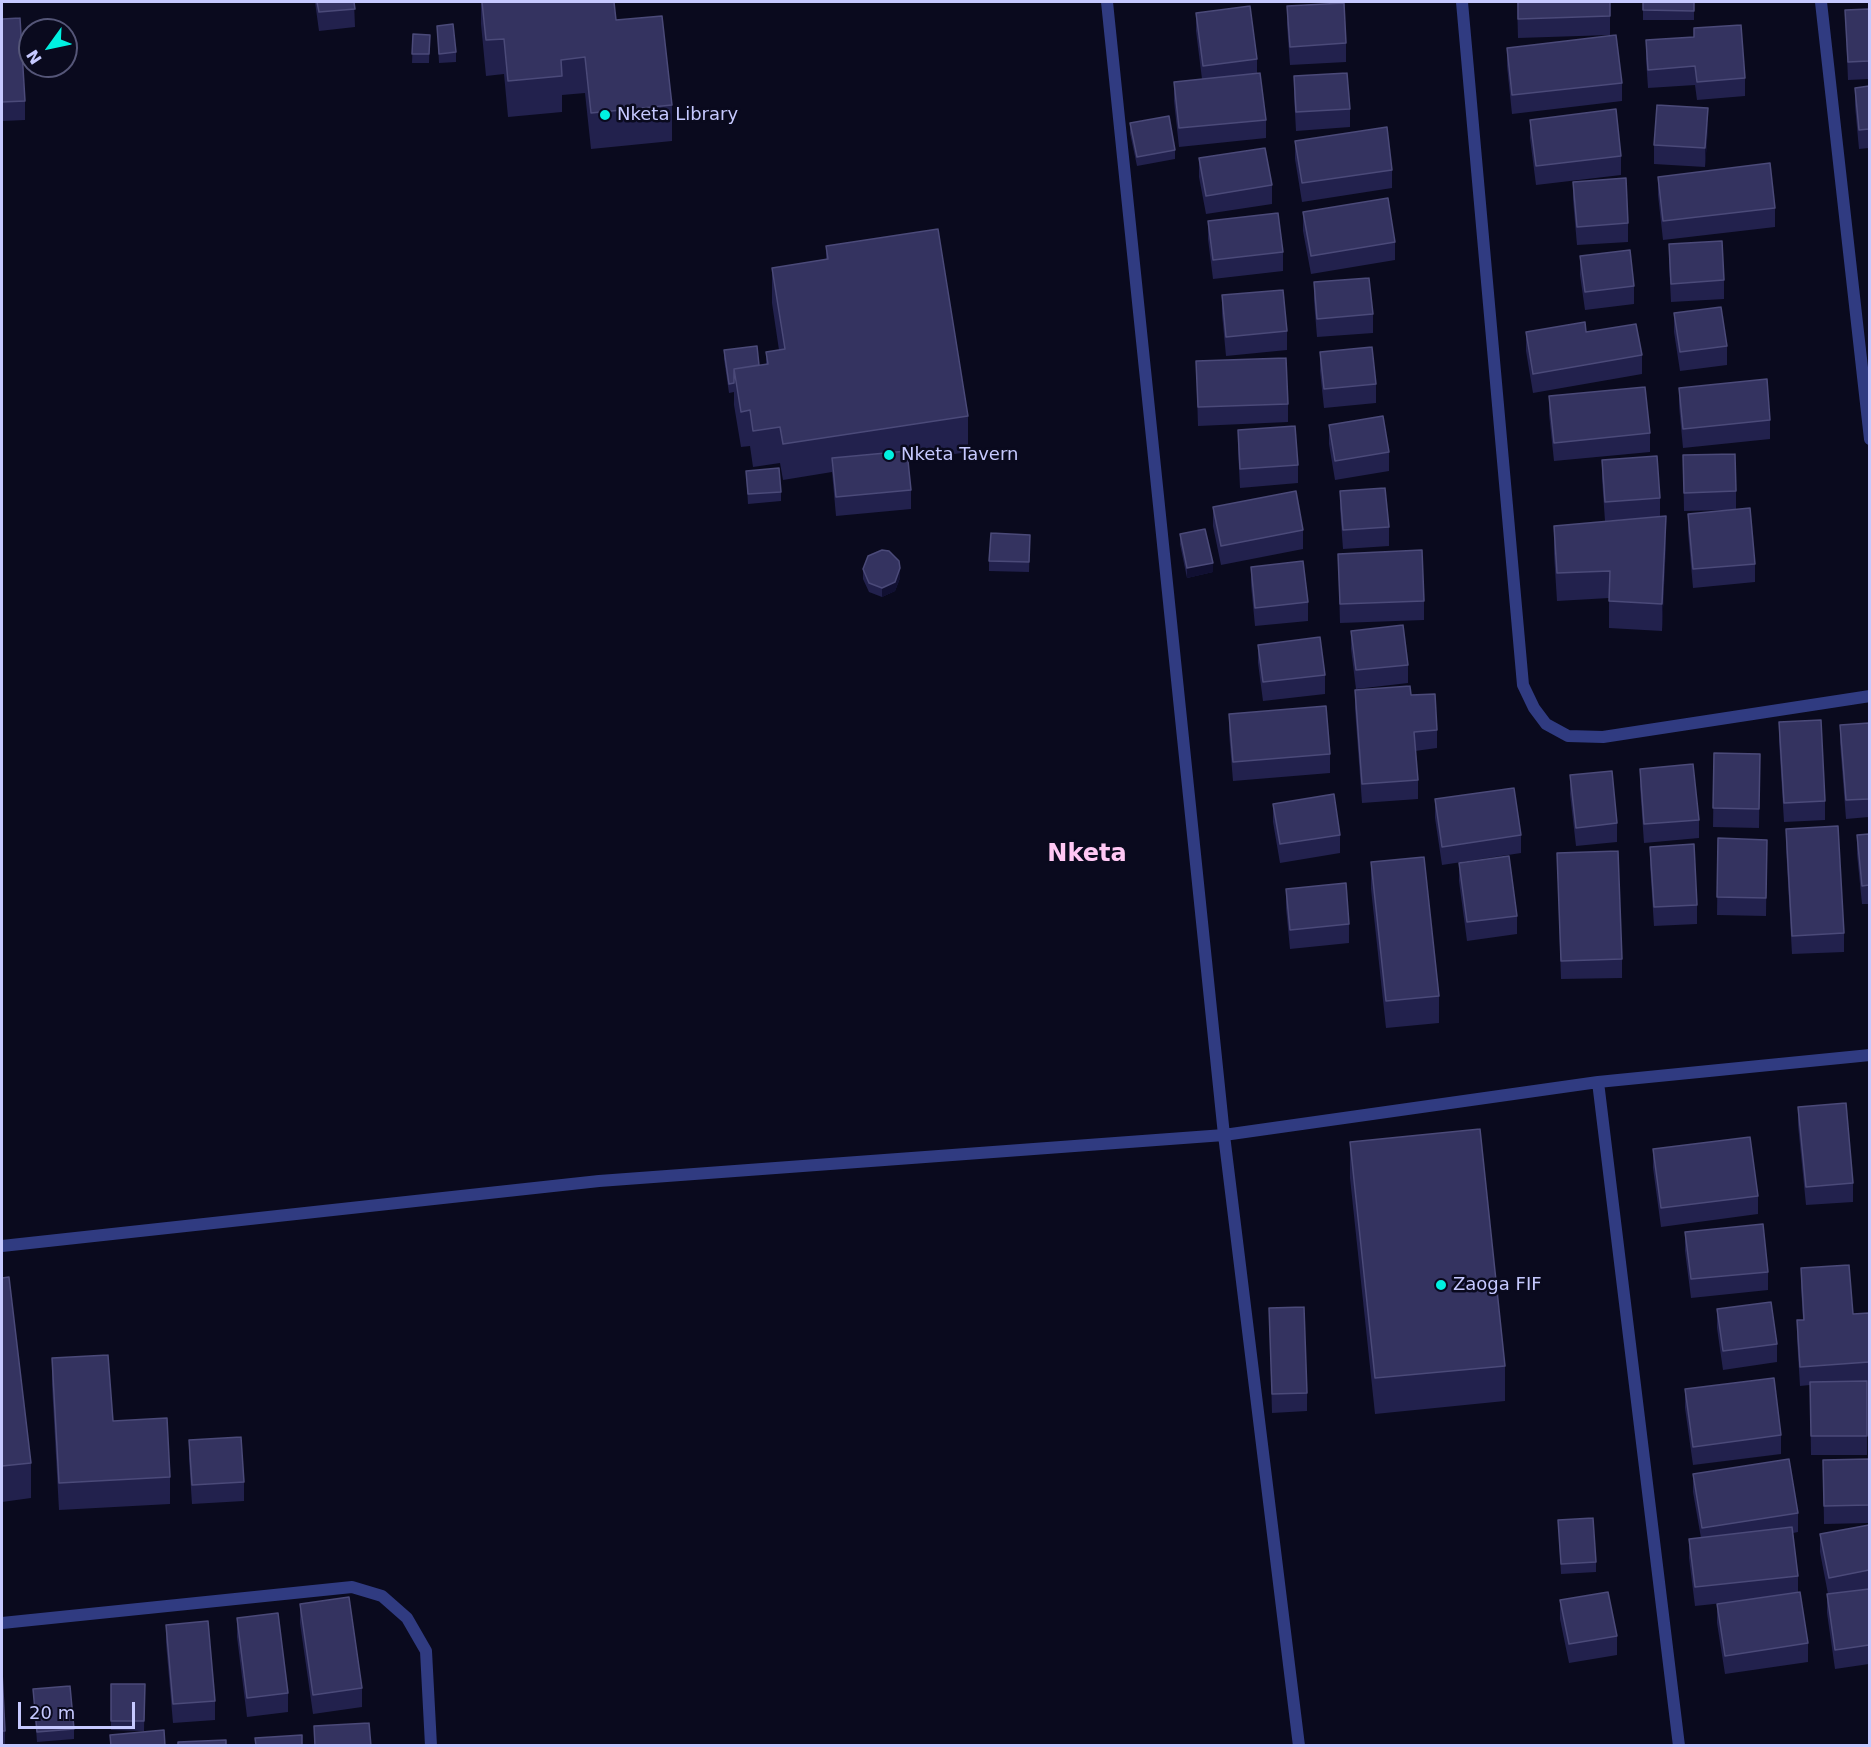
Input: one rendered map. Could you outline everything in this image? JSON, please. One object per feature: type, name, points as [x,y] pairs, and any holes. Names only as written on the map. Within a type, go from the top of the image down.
[{"type":"street","points":[[1107,2],[1224,1135],[1299,1746]]},
{"type":"street","points":[[1462,2],[1523,685],[1534,708],[1546,724],[1568,736],[1603,736],[1869,696]]},
{"type":"street","points":[[1821,2],[1869,439]]},
{"type":"street","points":[[2,1246],[599,1181],[1224,1135],[1598,1082],[1869,1055]]},
{"type":"street","points":[[1598,1082],[1680,1746]]},
{"type":"street","points":[[2,1623],[352,1587],[381,1596],[407,1618],[426,1651],[431,1746]]},
{"type":"building","points":[[317,2],[354,2],[355,9],[319,12]]},
{"type":"building","points":[[482,2],[614,2],[616,20],[662,16],[672,105],[591,113],[585,57],[561,60],[562,76],[508,81],[504,39],[486,40]]},
{"type":"building","points":[[1518,2],[1610,2],[1610,16],[1518,19]]},
{"type":"building","points":[[1643,2],[1694,2],[1694,11],[1643,10]]},
{"type":"building","points":[[1344,3],[1346,43],[1290,47],[1287,6]]},
{"type":"building","points":[[1250,6],[1257,59],[1203,66],[1196,13]]},
{"type":"building","points":[[1869,9],[1869,61],[1848,62],[1845,10]]},
{"type":"building","points":[[18,18],[18,78],[24,78],[25,101],[2,102],[2,19]]},
{"type":"building","points":[[453,24],[456,52],[439,54],[437,26]]},
{"type":"building","points":[[1741,25],[1745,78],[1697,82],[1695,66],[1648,70],[1646,40],[1694,37],[1694,28]]},
{"type":"building","points":[[413,34],[430,35],[429,54],[412,54]]},
{"type":"building","points":[[1616,35],[1622,83],[1512,95],[1507,48]]},
{"type":"building","points":[[1260,73],[1266,120],[1179,128],[1174,82]]},
{"type":"building","points":[[1347,73],[1350,109],[1296,112],[1294,76]]},
{"type":"building","points":[[1869,86],[1869,129],[1859,130],[1855,88]]},
{"type":"building","points":[[1657,105],[1708,108],[1705,148],[1654,145]]},
{"type":"building","points":[[1616,109],[1621,156],[1536,166],[1530,120]]},
{"type":"building","points":[[1169,116],[1175,150],[1137,157],[1130,123]]},
{"type":"building","points":[[1387,127],[1392,170],[1302,183],[1295,141]]},
{"type":"building","points":[[1265,148],[1272,185],[1206,196],[1199,158]]},
{"type":"building","points":[[1770,163],[1775,208],[1663,221],[1658,177]]},
{"type":"building","points":[[1626,178],[1628,223],[1577,227],[1573,182]]},
{"type":"building","points":[[1388,198],[1395,242],[1311,256],[1303,212]]},
{"type":"building","points":[[1278,213],[1283,252],[1213,260],[1208,221]]},
{"type":"building","points":[[938,229],[968,416],[783,444],[780,427],[753,431],[750,410],[741,412],[734,369],[768,364],[766,352],[785,349],[772,268],[828,259],[826,246]]},
{"type":"building","points":[[1722,241],[1724,280],[1671,284],[1669,244]]},
{"type":"building","points":[[1630,250],[1634,286],[1585,292],[1580,256]]},
{"type":"building","points":[[1369,278],[1373,314],[1317,319],[1314,282]]},
{"type":"building","points":[[1283,290],[1287,331],[1226,337],[1222,295]]},
{"type":"building","points":[[1721,307],[1727,346],[1680,352],[1674,313]]},
{"type":"building","points":[[1585,322],[1586,332],[1636,324],[1642,355],[1533,374],[1526,332]]},
{"type":"building","points":[[757,346],[759,365],[734,369],[734,383],[729,384],[724,350]]},
{"type":"building","points":[[1372,347],[1376,384],[1324,389],[1320,352]]},
{"type":"building","points":[[1286,358],[1288,404],[1198,407],[1196,361]]},
{"type":"building","points":[[1767,379],[1770,420],[1683,429],[1679,388]]},
{"type":"building","points":[[1645,387],[1650,433],[1554,443],[1549,396]]},
{"type":"building","points":[[1383,416],[1389,452],[1335,461],[1329,425]]},
{"type":"building","points":[[1295,426],[1298,465],[1240,469],[1238,430]]},
{"type":"building","points":[[907,451],[911,490],[836,497],[832,458]]},
{"type":"building","points":[[1735,454],[1736,491],[1684,493],[1683,455]]},
{"type":"building","points":[[1657,456],[1660,498],[1605,502],[1602,460]]},
{"type":"building","points":[[779,468],[781,492],[748,494],[746,471]]},
{"type":"building","points":[[1385,488],[1389,527],[1343,530],[1340,491]]},
{"type":"building","points":[[1296,491],[1303,530],[1221,546],[1213,507]]},
{"type":"building","points":[[1750,508],[1755,564],[1693,569],[1688,514]]},
{"type":"building","points":[[1666,516],[1662,604],[1609,601],[1610,571],[1557,573],[1554,526]]},
{"type":"building","points":[[1205,529],[1213,563],[1187,568],[1180,534]]},
{"type":"building","points":[[991,533],[1030,535],[1029,562],[989,561]]},
{"type":"building","points":[[882,550],[889,551],[899,561],[900,568],[895,582],[882,588],[869,583],[863,569],[868,556]]},
{"type":"building","points":[[1422,550],[1424,601],[1340,604],[1338,554]]},
{"type":"building","points":[[1303,561],[1308,602],[1255,608],[1251,567]]},
{"type":"building","points":[[1403,625],[1408,665],[1356,670],[1351,631]]},
{"type":"building","points":[[1320,637],[1325,675],[1263,682],[1258,645]]},
{"type":"building","points":[[1410,686],[1411,695],[1435,694],[1437,730],[1414,732],[1418,780],[1362,784],[1355,690]]},
{"type":"building","points":[[1326,706],[1330,754],[1233,762],[1229,714]]},
{"type":"building","points":[[1821,720],[1825,801],[1784,803],[1779,722]]},
{"type":"building","points":[[1869,723],[1869,799],[1846,800],[1840,725]]},
{"type":"building","points":[[1714,753],[1760,754],[1759,809],[1713,808]]},
{"type":"building","points":[[1693,764],[1699,820],[1644,824],[1640,769]]},
{"type":"building","points":[[1612,771],[1617,823],[1576,828],[1570,775]]},
{"type":"building","points":[[1514,788],[1521,835],[1442,847],[1435,799]]},
{"type":"building","points":[[1334,794],[1340,835],[1280,844],[1273,804]]},
{"type":"building","points":[[1838,826],[1844,933],[1792,936],[1786,829]]},
{"type":"building","points":[[1869,834],[1869,885],[1862,886],[1857,835]]},
{"type":"building","points":[[1718,838],[1767,840],[1766,898],[1717,897]]},
{"type":"building","points":[[1694,844],[1697,905],[1654,907],[1650,847]]},
{"type":"building","points":[[1618,851],[1622,959],[1561,961],[1557,853]]},
{"type":"building","points":[[1509,856],[1517,916],[1467,922],[1459,863]]},
{"type":"building","points":[[1424,857],[1439,996],[1386,1001],[1371,862]]},
{"type":"building","points":[[1346,883],[1349,924],[1290,930],[1286,889]]},
{"type":"building","points":[[1846,1103],[1853,1183],[1806,1187],[1798,1107]]},
{"type":"building","points":[[1480,1129],[1505,1366],[1375,1378],[1350,1142]]},
{"type":"building","points":[[1750,1137],[1758,1196],[1661,1208],[1653,1149]]},
{"type":"building","points":[[1763,1224],[1768,1272],[1691,1279],[1685,1232]]},
{"type":"building","points":[[1849,1265],[1853,1314],[1869,1313],[1869,1362],[1800,1367],[1797,1320],[1804,1320],[1801,1268]]},
{"type":"building","points":[[9,1277],[31,1463],[2,1466],[2,1278]]},
{"type":"building","points":[[1771,1302],[1777,1344],[1723,1351],[1717,1309]]},
{"type":"building","points":[[1304,1307],[1307,1393],[1272,1394],[1269,1308]]},
{"type":"building","points":[[108,1355],[113,1421],[167,1418],[170,1477],[59,1483],[52,1358]]},
{"type":"building","points":[[1774,1378],[1781,1435],[1693,1447],[1685,1389]]},
{"type":"building","points":[[1867,1381],[1867,1436],[1811,1436],[1810,1382]]},
{"type":"building","points":[[241,1437],[244,1482],[192,1485],[189,1440]]},
{"type":"building","points":[[1789,1459],[1798,1513],[1702,1528],[1693,1474]]},
{"type":"building","points":[[1869,1459],[1869,1505],[1824,1506],[1823,1460]]},
{"type":"building","points":[[1593,1518],[1596,1562],[1561,1564],[1558,1520]]},
{"type":"building","points":[[1869,1525],[1869,1570],[1829,1578],[1820,1534]]},
{"type":"building","points":[[1792,1527],[1798,1576],[1695,1587],[1689,1539]]},
{"type":"building","points":[[1869,1589],[1869,1645],[1835,1650],[1827,1594]]},
{"type":"building","points":[[1608,1592],[1617,1636],[1569,1644],[1560,1600]]},
{"type":"building","points":[[1800,1592],[1808,1643],[1725,1656],[1717,1604]]},
{"type":"building","points":[[349,1597],[362,1688],[313,1695],[300,1604]]},
{"type":"building","points":[[278,1613],[288,1693],[247,1698],[237,1618]]},
{"type":"building","points":[[208,1621],[215,1701],[173,1704],[166,1625]]},
{"type":"building","points":[[2,1671],[5,1731],[2,1731]]},
{"type":"building","points":[[111,1684],[145,1684],[144,1721],[111,1721]]},
{"type":"building","points":[[70,1686],[74,1729],[37,1732],[33,1689]]},
{"type":"building","points":[[369,1723],[371,1746],[315,1746],[314,1726]]},
{"type":"building","points":[[164,1730],[165,1746],[111,1746],[110,1735]]},
{"type":"building","points":[[302,1735],[302,1746],[256,1746],[255,1738]]},
{"type":"building","points":[[226,1740],[226,1746],[178,1746],[178,1742]]},
{"type":"place","name":"Nketa Library","points":[[605,115]]},
{"type":"place","name":"Nketa Tavern","points":[[889,455]]},
{"type":"place","name":"Zaoga FIF","points":[[1441,1285]]},
{"type":"district","name":"Nketa","points":[[1087,855]]}]
